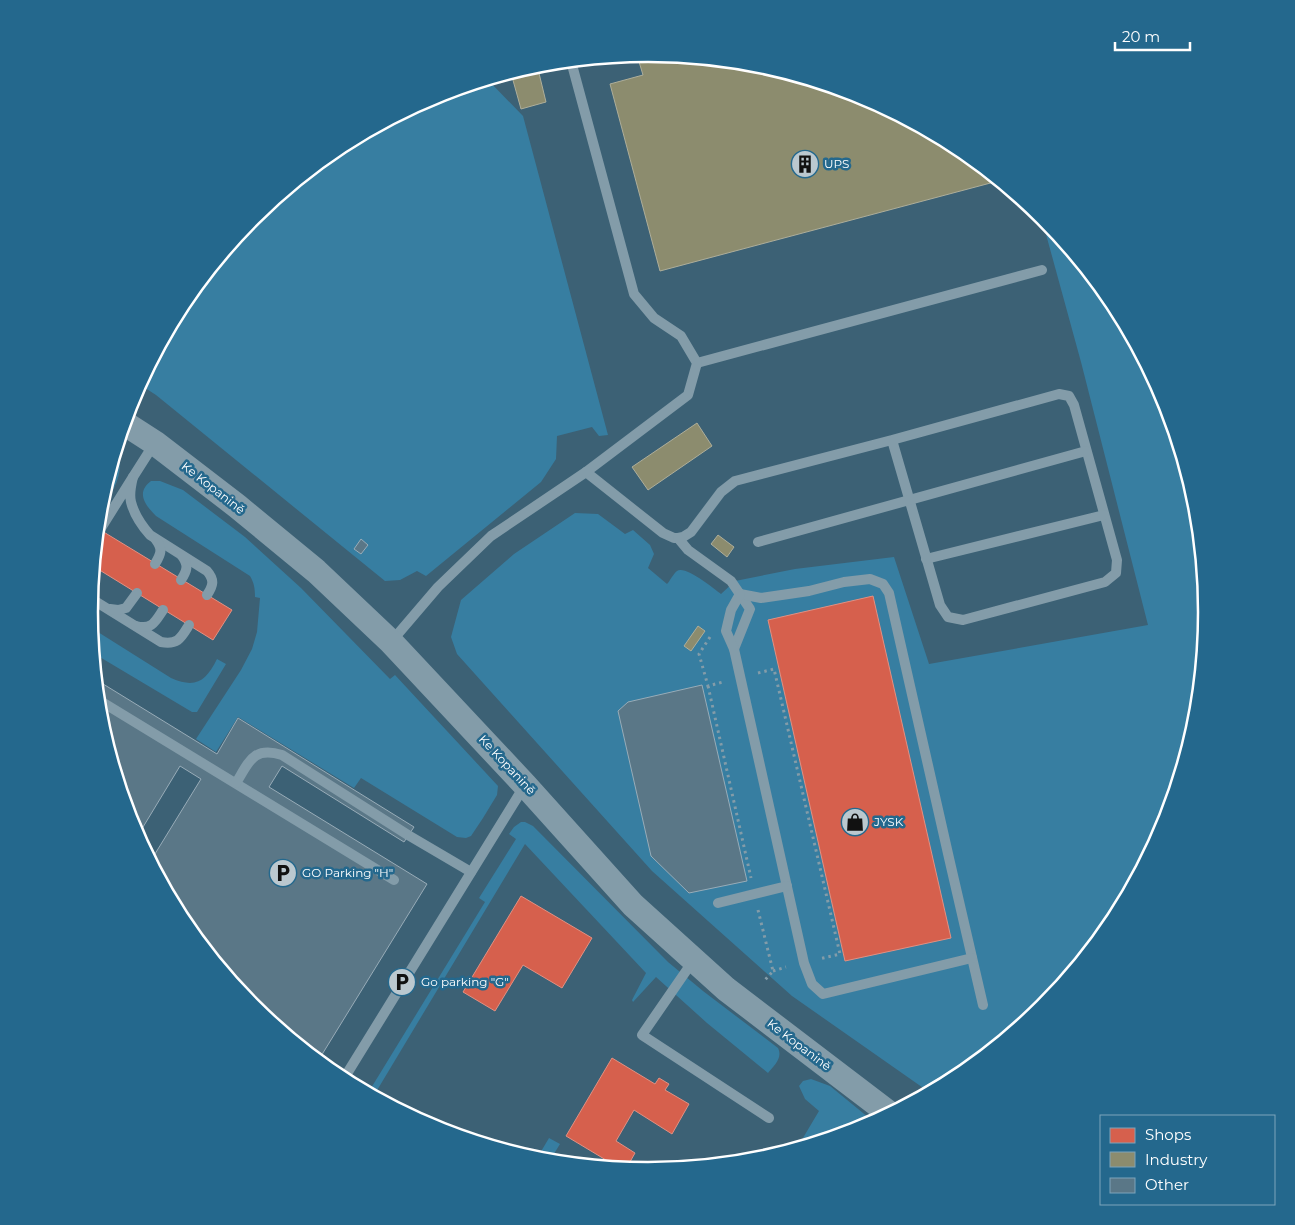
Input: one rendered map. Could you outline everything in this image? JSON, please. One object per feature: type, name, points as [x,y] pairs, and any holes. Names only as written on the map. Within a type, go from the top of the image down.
[{"type":"street","name":"Ke Kopanině","points":[[130,426],[237,506],[309,565],[391,642],[525,785],[633,905],[726,989],[884,1109]]},
{"type":"lane","points":[[391,642],[438,587],[491,536],[586,472],[688,396],[697,363],[681,336],[654,318],[634,294],[573,68]]},
{"type":"lane","points":[[697,363],[1042,270]]},
{"type":"lane","points":[[586,472],[663,533],[678,538],[691,532],[721,492],[735,481],[1059,394],[1069,396],[1074,405],[1117,560],[1116,573],[1105,582],[963,620],[948,617],[940,605],[892,440]]},
{"type":"lane","points":[[105,521],[155,443]]},
{"type":"lane","points":[[758,542],[1086,452]]},
{"type":"lane","points":[[133,477],[130,492],[131,503],[143,527],[155,539],[210,574],[213,585],[207,596]]},
{"type":"lane","points":[[926,559],[1104,514]]},
{"type":"lane","points":[[678,538],[688,550],[731,580],[750,609],[734,649]]},
{"type":"lane","points":[[155,539],[160,545],[161,553],[155,564]]},
{"type":"lane","points":[[182,555],[187,569],[182,580]]},
{"type":"lane","points":[[740,594],[761,598],[809,591],[844,582],[870,579],[883,584],[889,592],[984,1006]]},
{"type":"lane","points":[[109,609],[118,610],[126,608],[137,593]]},
{"type":"lane","points":[[740,594],[731,610],[726,631],[734,649],[804,963],[812,984],[823,994],[972,958]]},
{"type":"lane","points":[[98,603],[161,642],[170,643],[178,640],[189,625]]},
{"type":"lane","points":[[135,626],[145,627],[153,624],[163,610]]},
{"type":"lane","points":[[105,704],[394,880]]},
{"type":"lane","points":[[236,784],[251,759],[257,755],[265,752],[282,755],[471,872]]},
{"type":"lane","points":[[347,1073],[525,785]]},
{"type":"lane","points":[[718,903],[787,886]]},
{"type":"lane","points":[[694,960],[642,1034],[770,1118]]},
{"type":"path","points":[[710,637],[699,654],[708,686],[752,883]]},
{"type":"path","points":[[752,675],[774,669],[840,954],[816,960]]},
{"type":"path","points":[[708,686],[731,679]]},
{"type":"path","points":[[757,906],[773,971]]},
{"type":"path","points":[[765,980],[773,971],[793,965]]},
{"type":"shaded area","points":[[493,85],[523,116],[608,435],[599,436],[592,427],[557,436],[556,459],[541,482],[426,576],[417,571],[400,580],[385,581],[145,388],[171,337],[190,307],[234,250],[285,199],[313,176],[342,155],[404,119],[437,104]]},
{"type":"shaded area","points":[[1046,234],[1084,278],[1124,338],[1156,402],[1179,470],[1193,541],[1198,612],[1193,684],[1187,720],[1179,755],[1156,823],[1124,888],[1105,918],[1061,975],[1010,1026],[953,1070],[923,1088],[792,996],[652,871],[457,654],[451,637],[461,600],[514,554],[575,513],[598,514],[625,534],[633,530],[650,545],[654,554],[648,568],[667,584],[677,571],[681,570],[699,578],[721,594],[735,581],[795,569],[894,557],[929,664],[1148,625],[1081,362]]},
{"type":"shaded area","points":[[119,460],[119,474],[110,494]]},
{"type":"shaded area","points":[[151,481],[160,481],[183,490],[245,537],[301,588],[390,679],[395,675],[498,786],[497,795],[471,836],[466,838],[457,837],[361,778],[354,788],[238,717],[216,752],[196,739],[241,670],[252,649],[257,632],[260,598],[255,597],[254,586],[250,576],[152,512],[146,504],[143,495],[146,486]]},
{"type":"shaded area","points":[[99,632],[171,678],[187,683],[194,683],[204,678],[217,659],[226,664],[197,712],[192,712],[100,657]]},
{"type":"shaded area","points":[[521,822],[533,826],[668,962],[778,1048],[779,1058],[768,1073],[707,1023],[656,977],[633,1002],[632,1000],[646,973],[525,844],[376,1091],[371,1088],[485,902],[479,898],[516,839],[509,834]]},
{"type":"shaded area","points":[[811,1079],[830,1086],[868,1117],[802,1140],[819,1111],[805,1099],[799,1086],[803,1081]]},
{"type":"shaded area","points":[[549,1138],[560,1144],[554,1154],[541,1152]]},
{"type":"building: Shops","points":[[104,532],[232,610],[213,640],[100,570]]},
{"type":"building: Shops","points":[[873,596],[951,938],[845,961],[768,620]]},
{"type":"building: Shops","points":[[521,896],[592,938],[562,988],[523,965],[495,1011],[463,992]]},
{"type":"building: Shops","points":[[612,1058],[655,1084],[659,1078],[669,1084],[665,1090],[689,1104],[672,1134],[634,1110],[616,1141],[635,1153],[630,1162],[607,1161],[566,1136]]},
{"type":"building: Industry","name":"UPS","points":[[639,62],[648,62],[719,67],[790,81],[858,104],[891,119],[953,155],[991,183],[660,271],[610,84],[643,75]]},
{"type":"building: Industry","points":[[539,73],[546,102],[521,109],[513,79]]},
{"type":"building: Industry","points":[[697,423],[712,446],[648,490],[632,467]]},
{"type":"building: Industry","points":[[718,535],[734,547],[727,557],[711,544]]},
{"type":"building: Industry","points":[[698,626],[705,631],[691,651],[684,646]]},
{"type":"building: Other","points":[[361,539],[368,545],[361,554],[354,549]]},
{"type":"building: Other","name":"GO Parking \"H\"","points":[[102,683],[217,754],[238,718],[414,827],[404,842],[282,766],[269,787],[427,884],[322,1055],[285,1026],[234,975],[190,918],[154,856],[201,779],[180,766],[142,829],[116,755]]},
{"type":"building: Other","points":[[702,685],[747,881],[689,893],[651,856],[618,711],[628,702]]},
{"type":"place","name":"UPS","points":[[805,164]]},
{"type":"place","name":"JYSK","points":[[855,822]]},
{"type":"place","name":"GO Parking \"H\"","points":[[283,873]]},
{"type":"place","name":"Go parking \"G\"","points":[[402,982]]}]
